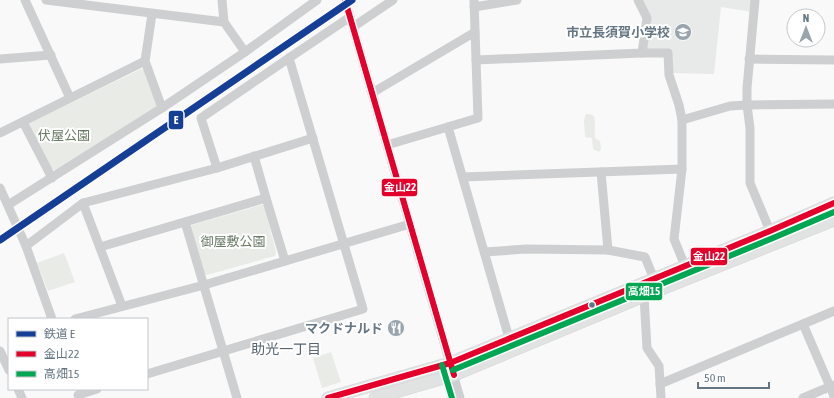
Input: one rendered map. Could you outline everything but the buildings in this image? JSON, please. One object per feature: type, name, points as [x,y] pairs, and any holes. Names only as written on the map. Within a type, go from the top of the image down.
[{"type":"main road","points":[[328,398],[450,363],[770,231],[834,203]]},
{"type":"main road","points":[[375,398],[454,375],[644,296],[834,220]]},
{"type":"street","points":[[26,0],[70,98]]},
{"type":"street","points":[[46,0],[224,22]]},
{"type":"street","points":[[222,0],[224,22],[245,52]]},
{"type":"street","points":[[8,205],[162,108],[245,52],[317,0]]},
{"type":"street","points":[[345,0],[460,398]]},
{"type":"street","points":[[353,27],[393,0]]},
{"type":"street","points":[[387,145],[478,118],[474,3],[517,0]]},
{"type":"street","points":[[638,0],[647,18],[642,53]]},
{"type":"street","points":[[755,0],[747,88],[747,105],[750,128],[750,183],[770,231]]},
{"type":"street","points":[[152,14],[145,62],[162,108]]},
{"type":"street","points":[[217,168],[201,118],[350,17]]},
{"type":"street","points":[[372,93],[475,32]]},
{"type":"street","points":[[476,60],[668,53],[669,74],[682,120],[682,169],[674,239],[685,266]]},
{"type":"street","points":[[0,59],[50,55]]},
{"type":"street","points":[[148,374],[363,309],[289,58]]},
{"type":"street","points":[[749,59],[834,60]]},
{"type":"street","points":[[0,133],[145,62]]},
{"type":"street","points":[[682,120],[730,106],[834,104]]},
{"type":"street","points":[[23,122],[52,178]]},
{"type":"street","points":[[448,127],[509,338]]},
{"type":"street","points":[[26,246],[84,203],[217,168],[313,138]]},
{"type":"street","points":[[254,156],[285,261]]},
{"type":"street","points":[[463,177],[682,169]]},
{"type":"street","points":[[601,172],[608,250]]},
{"type":"street","points":[[0,188],[26,246],[52,318]]},
{"type":"street","points":[[100,247],[266,198]]},
{"type":"street","points":[[84,203],[122,306]]},
{"type":"street","points":[[186,222],[237,398]]},
{"type":"street","points":[[79,318],[204,285],[410,224]]},
{"type":"street","points":[[485,252],[526,248],[608,250],[645,257],[654,278]]},
{"type":"street","points":[[644,296],[647,348],[659,366],[661,398]]},
{"type":"street","points":[[660,384],[834,311]]},
{"type":"street","points":[[803,324],[832,386],[834,396]]},
{"type":"street","points":[[0,351],[8,368]]},
{"type":"street","points":[[803,398],[832,386]]},
{"type":"street","points":[[78,394],[93,390]]},
{"type":"shaded area","name":"市立長須賀小学校","points":[[642,0],[753,0],[752,12],[721,7],[714,74],[671,73],[672,52],[648,51],[646,47]]},
{"type":"green space","name":"伏屋公園","points":[[141,69],[145,70],[157,107],[55,170],[51,169],[29,127],[30,123]]},
{"type":"green space","points":[[586,114],[594,116],[595,138],[600,141],[601,149],[599,152],[593,149],[592,138],[585,137],[584,120]]},
{"type":"green space","name":"御屋敷公園","points":[[264,205],[276,252],[275,256],[204,275],[190,229],[192,225]]},
{"type":"green space","points":[[64,253],[75,282],[48,291],[37,263]]},
{"type":"green space","points":[[331,352],[341,382],[322,388],[313,358]]},
{"type":"rail line","name":"E","points":[[0,240],[352,0]]},
{"type":"transit line","name":"金山22","points":[[345,0],[454,375]]},
{"type":"transit line","name":"金山22","points":[[328,398],[450,363],[770,231],[834,203]]},
{"type":"transit line","name":"高畑15","points":[[453,370],[834,212]]},
{"type":"transit line","name":"高畑15","points":[[442,365],[452,398]]},
{"type":"place","name":"市立長須賀小学校","points":[[683,32]]},
{"type":"place","name":"マクドナルド","points":[[396,328]]},
{"type":"district","name":"助光一丁目","points":[[286,349]]}]
